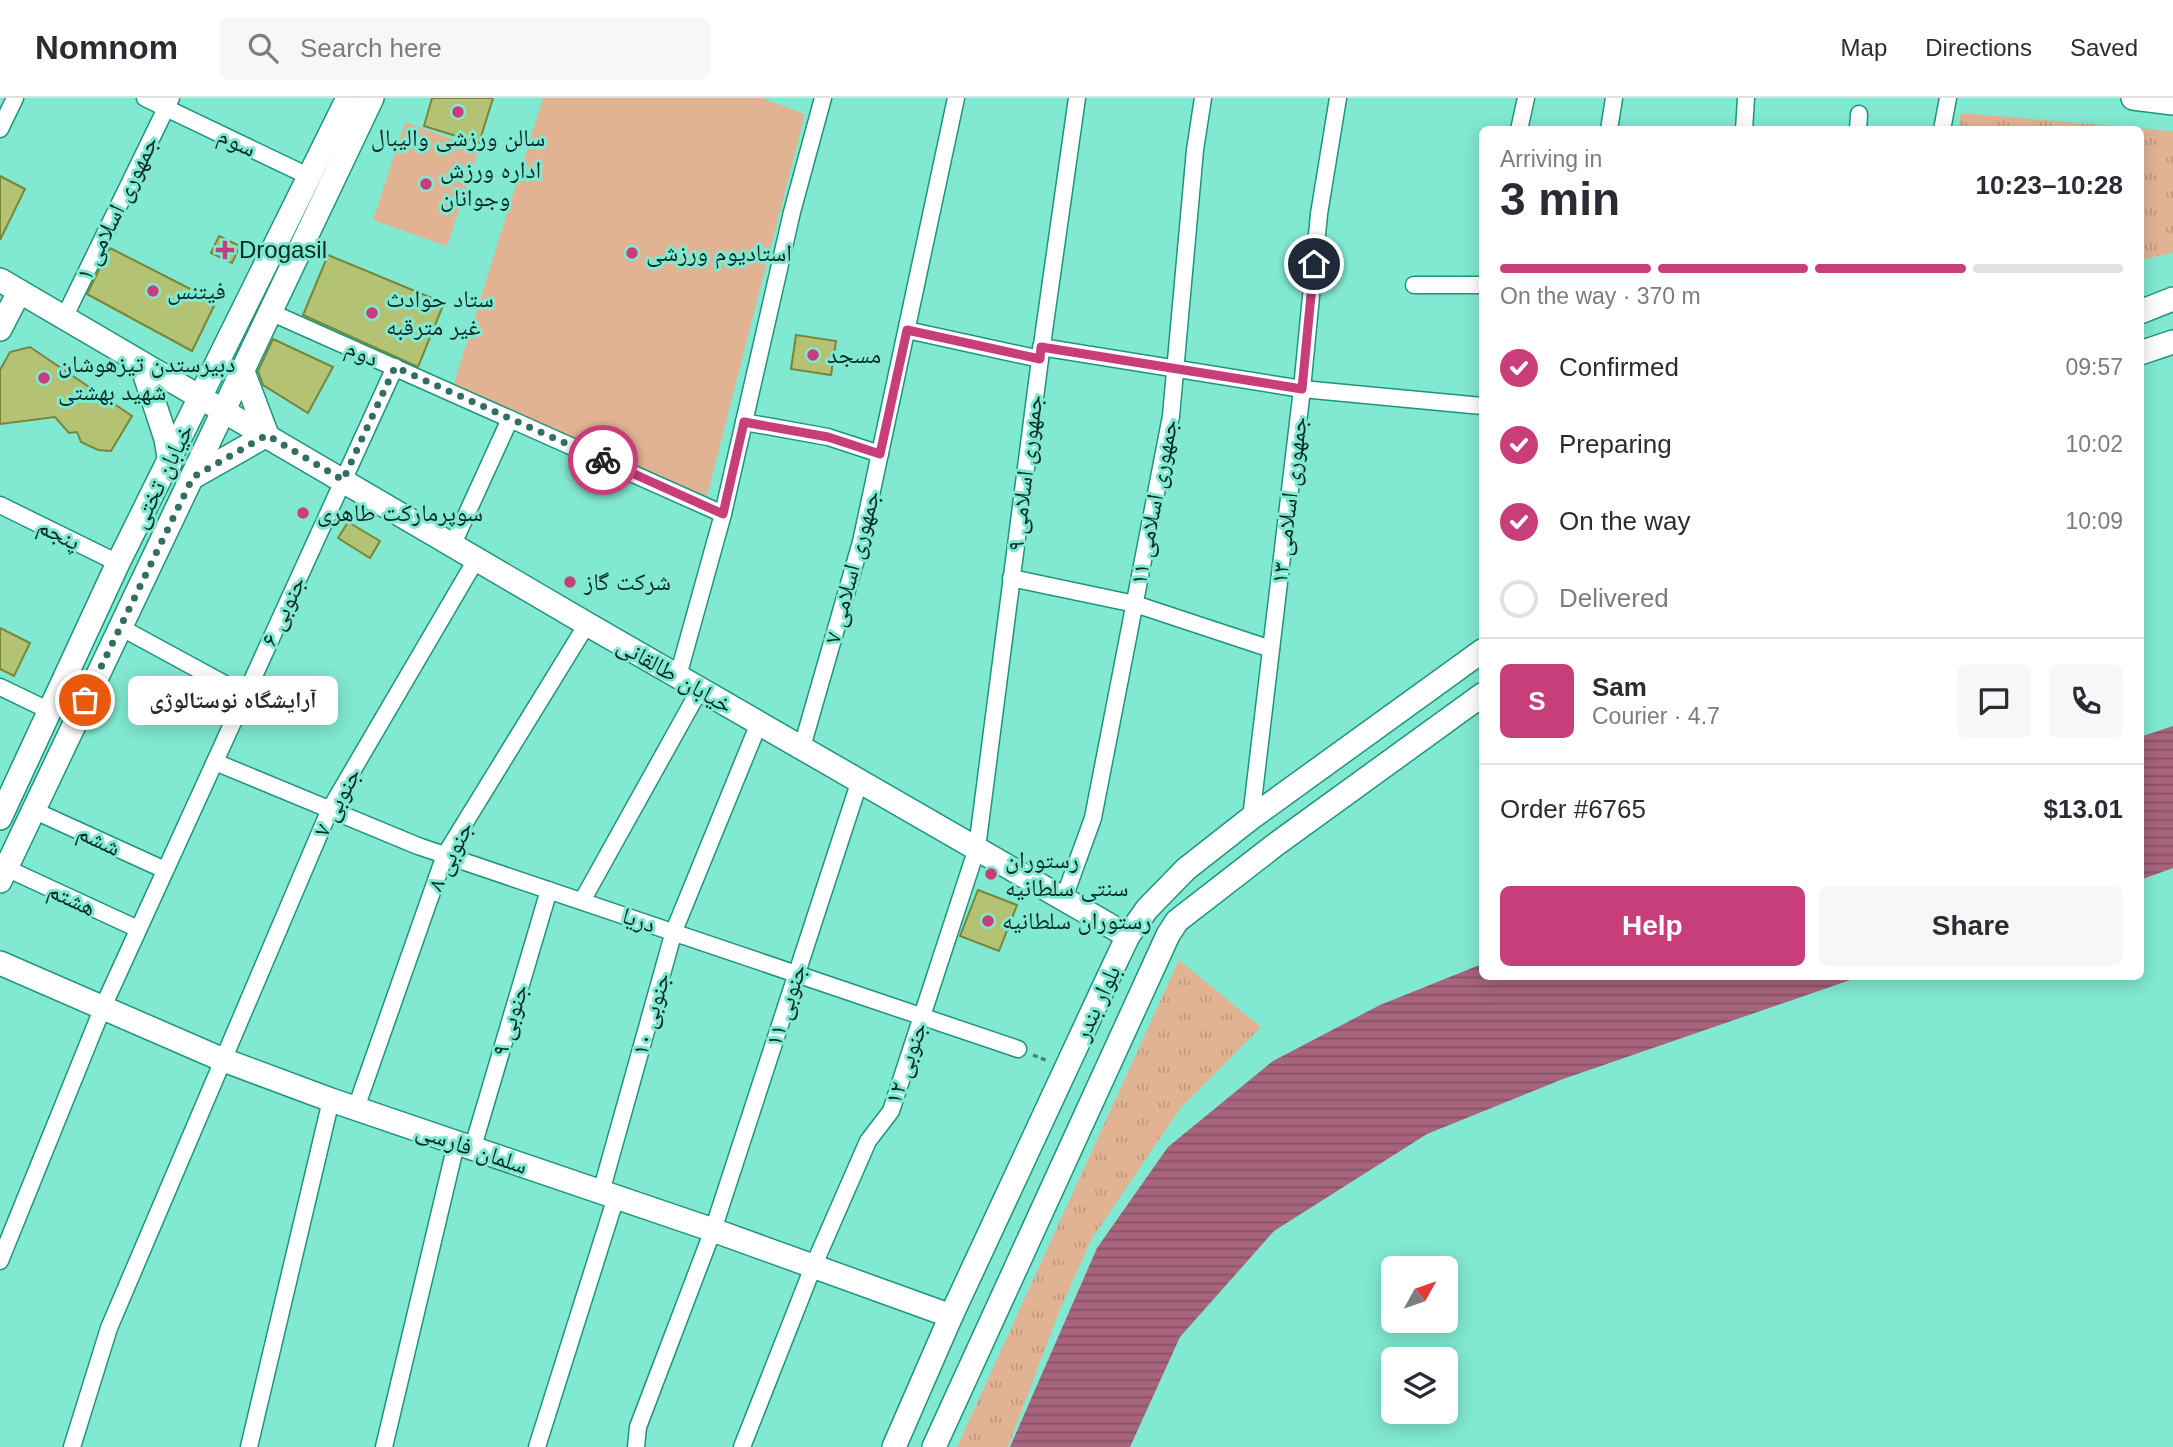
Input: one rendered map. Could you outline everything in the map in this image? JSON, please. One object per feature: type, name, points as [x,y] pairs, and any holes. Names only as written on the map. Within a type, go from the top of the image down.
[{"type":"main road","name":"خیابان تختی","points":[[0,818],[118,563],[170,463],[348,98]]},
{"type":"main road","name":"خیابان تختی","points":[[3,874],[372,98]]},
{"type":"main road","points":[[2133,98],[2173,103]]},
{"type":"main road","points":[[0,329],[9,286],[200,398]]},
{"type":"main road","points":[[2144,310],[2173,299]]},
{"type":"main road","points":[[2144,352],[2173,342]]},
{"type":"main road","points":[[141,363],[166,439],[170,463]]},
{"type":"main road","points":[[193,477],[267,435],[242,369]]},
{"type":"main road","name":"خیابان طالقانی","points":[[200,398],[1128,936]]},
{"type":"main road","name":"بلوار بندر","points":[[894,1447],[951,1316],[1128,936],[1147,909],[1186,869],[1251,818],[1479,653]]},
{"type":"main road","name":"بلوار بندر","points":[[934,1447],[1157,959],[1177,921],[1275,845],[1479,697]]},
{"type":"main road","name":"سلمان فارسی","points":[[0,963],[221,1059],[331,1101],[713,1230],[951,1316]]},
{"type":"street","points":[[0,129],[15,98]]},
{"type":"street","name":"سوم","points":[[145,98],[168,103],[308,176]]},
{"type":"street","points":[[678,676],[723,514],[792,212],[823,98]]},
{"type":"street","name":"جمهوری اسلامی ۷","points":[[802,747],[861,542],[956,98]]},
{"type":"street","name":"جمهوری اسلامی ۹","points":[[976,848],[1077,98]]},
{"type":"street","name":"جمهوری اسلامی ۱۱","points":[[1064,898],[1093,818],[1171,416],[1195,150],[1203,98]]},
{"type":"street","name":"جمهوری اسلامی ۱۳","points":[[1251,818],[1302,389],[1319,214],[1338,98]]},
{"type":"street","points":[[1520,126],[1526,98]]},
{"type":"street","points":[[1610,126],[1614,98]]},
{"type":"street","points":[[1744,126],[1746,98]]},
{"type":"street","points":[[1943,126],[1948,98]]},
{"type":"street","name":"جمهوری اسلامی ۱","points":[[64,318],[168,103]]},
{"type":"street","points":[[1414,285],[1479,285]]},
{"type":"street","name":"دوم","points":[[270,312],[723,514]]},
{"type":"street","points":[[907,330],[1041,353],[1175,369],[1302,389],[1479,407]]},
{"type":"street","name":"۶ جنوبی","points":[[0,1261],[103,1007],[395,367]]},
{"type":"street","points":[[453,544],[510,419]]},
{"type":"street","points":[[744,422],[828,437],[880,454]]},
{"type":"street","name":"پنجم","points":[[0,505],[118,563]]},
{"type":"street","name":"۷ جنوبی","points":[[72,1447],[109,1328],[221,1059],[330,809],[477,558]]},
{"type":"street","points":[[1012,578],[1135,604],[1271,649]]},
{"type":"street","name":"۸ جنوبی","points":[[356,1108],[445,855],[587,624]]},
{"type":"street","points":[[120,627],[245,695]]},
{"type":"street","points":[[0,687],[50,711]]},
{"type":"street","points":[[582,901],[700,689]]},
{"type":"street","name":"۱۰ جنوبی","points":[[537,1447],[608,1194],[674,931],[759,723]]},
{"type":"street","name":"دریا","points":[[215,762],[445,855],[1018,1049]]},
{"type":"street","name":"۱۱ جنوبی","points":[[636,1447],[638,1427],[713,1230],[860,780]]},
{"type":"street","name":"ششم","points":[[33,810],[165,870]]},
{"type":"street","name":"۱۲ جنوبی","points":[[742,1447],[813,1267],[868,1141],[891,1111],[976,848]]},
{"type":"street","name":"هشتم","points":[[3,874],[138,929]]},
{"type":"street","name":"۹ جنوبی","points":[[384,1447],[464,1147],[549,890]]},
{"type":"street","points":[[249,1447],[331,1101]]},
{"type":"path","points":[[1018,1049],[1066,1068]]},
{"type":"green space","name":"استادیوم ورزشی","points":[[543,98],[762,98],[805,114],[707,496],[451,393]]},
{"type":"green space","points":[[1961,113],[2114,126],[1959,126]]},
{"type":"green space","name":"اداره ورزش وجوانان","points":[[405,122],[479,149],[447,246],[373,220]]},
{"type":"green space","points":[[2144,129],[2173,131],[2173,253],[2144,259]]},
{"type":"green space","points":[[1179,960],[1261,1027],[1179,1110],[1091,1240],[1059,1312],[1008,1447],[957,1447]]},
{"type":"shaded area","points":[[2173,726],[2173,868],[2144,879],[2144,736]]},
{"type":"shaded area","points":[[1479,965],[1479,980],[1850,980],[1563,1079],[1427,1134],[1274,1231],[1180,1337],[1130,1447],[1010,1447],[1097,1248],[1168,1147],[1273,1061],[1380,1005]]},
{"type":"building","name":"سالن ورزشی والیبال","points":[[432,98],[493,98],[479,143],[424,126]]},
{"type":"building","points":[[0,176],[25,189],[0,240]]},
{"type":"building","name":"Drogasil","points":[[219,236],[240,246],[232,263],[211,253]]},
{"type":"building","name":"فیتنس","points":[[110,248],[216,302],[192,351],[87,294]]},
{"type":"building","name":"ستاد حوادث غیر مترقبه","points":[[328,255],[444,303],[418,367],[303,315]]},
{"type":"building","name":"مسجد","points":[[796,335],[836,341],[831,375],[791,369]]},
{"type":"building","points":[[273,339],[333,367],[308,413],[263,385],[258,371]]},
{"type":"building","points":[[30,347],[132,416],[111,451],[98,450],[81,442],[77,432],[69,433],[55,417],[0,424],[0,370],[10,352]]},
{"type":"building","points":[[348,522],[380,541],[370,558],[338,538]]},
{"type":"building","points":[[0,628],[30,643],[14,676],[0,669]]},
{"type":"building","name":"رستوران سلطانیه","points":[[978,890],[1017,905],[999,951],[960,936]]},
{"type":"way so far","points":[[85,700],[193,477],[267,435],[343,480],[395,367],[603,460]]},
{"type":"place","name":"سالن ورزشی والیبال","points":[[458,112]]},
{"type":"place","name":"اداره ورزش وجوانان","points":[[426,184]]},
{"type":"place","name":"Drogasil","points":[[225,250]]},
{"type":"place","name":"استادیوم ورزشی","points":[[632,253]]},
{"type":"place","name":"فیتنس","points":[[153,291]]},
{"type":"place","name":"ستاد حوادث غیر مترقبه","points":[[372,313]]},
{"type":"place","name":"مسجد","points":[[813,355]]},
{"type":"place","name":"دبیرستدن تیزهوشان شهید بهشتی","points":[[44,378]]},
{"type":"place","name":"سوپرمارکت طاهری","points":[[303,513]]},
{"type":"place","name":"شرکت گاز","points":[[570,582]]},
{"type":"place","name":"آرایشگاه نوستالوژی","points":[[85,700]]},
{"type":"place","name":"رستوران سنتی سلطانیه","points":[[991,874]]},
{"type":"place","name":"رستوران سلطانیه","points":[[988,921]]},
{"type":"route","points":[[603,460],[723,514],[744,422],[828,437],[880,454],[907,330],[1040,359],[1041,347],[1302,389],[1314,264]]}]
